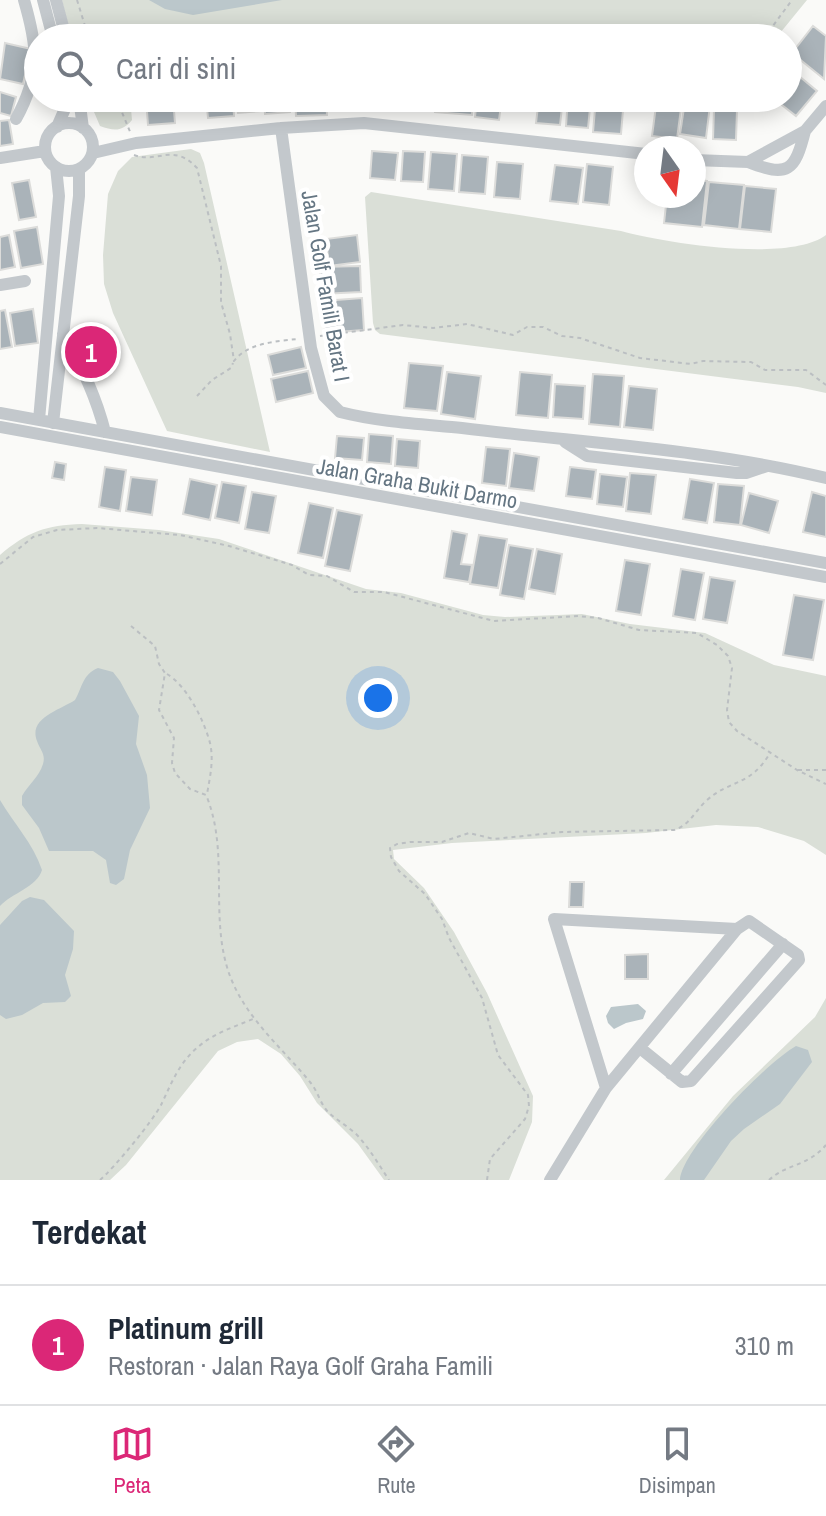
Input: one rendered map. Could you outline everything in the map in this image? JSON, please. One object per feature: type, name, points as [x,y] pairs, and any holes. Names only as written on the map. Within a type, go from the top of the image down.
[{"type":"street","points":[[24,0],[30,24]]},
{"type":"street","points":[[43,0],[49,24]]},
{"type":"street","points":[[56,0],[62,24]]},
{"type":"street","points":[[16,119],[24,101]]},
{"type":"street","points":[[748,162],[805,131],[826,106]]},
{"type":"street","points":[[64,112],[57,127],[47,137],[45,151],[51,163],[67,171],[79,169],[93,153],[132,144],[281,128],[364,123],[634,153]]},
{"type":"street","points":[[82,112],[93,153]]},
{"type":"street","points":[[57,127],[70,123],[87,132],[132,144]]},
{"type":"street","name":"Jalan Golf Famili Barat I","points":[[281,128],[309,337],[324,396],[340,412],[695,453],[826,478]]},
{"type":"street","points":[[706,160],[748,162],[779,172],[788,169],[798,159],[805,131]]},
{"type":"street","points":[[0,158],[45,151]]},
{"type":"street","points":[[46,422],[59,196],[56,167]]},
{"type":"street","points":[[46,422],[63,334],[79,196],[79,169]]},
{"type":"street","points":[[0,285],[25,281]]},
{"type":"street","points":[[63,334],[84,369],[98,402],[105,432]]},
{"type":"street","name":"Jalan Graha Bukit Darmo","points":[[0,413],[826,563]]},
{"type":"street","name":"Jalan Graha Bukit Darmo","points":[[0,427],[826,577]]},
{"type":"street","points":[[606,1088],[554,919],[737,929]]},
{"type":"street","points":[[550,1180],[606,1088],[737,929],[749,921],[798,955],[796,964],[691,1081],[682,1082],[640,1048]]},
{"type":"street","points":[[671,1074],[783,944]]},
{"type":"path","points":[[77,0],[84,24]]},
{"type":"path","points":[[774,24],[792,0]]},
{"type":"path","points":[[121,112],[134,156],[179,154],[197,168],[221,266],[221,302],[234,361]]},
{"type":"path","points":[[197,396],[212,380],[231,368],[240,353],[253,347],[309,337],[364,332],[385,325],[433,328],[467,324],[513,335],[534,326],[640,358],[691,364],[703,361],[751,362],[765,370],[806,370],[826,385]]},
{"type":"path","points":[[0,564],[33,537],[57,530],[97,528],[180,535],[292,565],[309,575],[327,576],[354,592],[396,595],[494,621],[578,616],[598,618],[639,630],[697,633],[728,656],[732,668],[727,700],[729,722],[745,737],[797,770],[826,784]]},
{"type":"path","points":[[131,626],[155,646],[159,664],[192,703],[210,743],[206,795],[214,812],[217,832],[223,948],[231,978],[254,1018],[309,1080],[328,1112],[362,1141],[389,1180]]},
{"type":"path","points":[[165,673],[159,710],[174,738],[172,763],[175,773],[190,789],[206,795]]},
{"type":"path","points":[[487,1180],[490,1159],[525,1119],[528,1095],[498,1055],[482,998],[436,909],[425,894],[399,871],[390,848],[410,842],[442,842],[469,833],[494,839],[562,832],[674,830],[685,827],[707,801],[756,773],[770,752]]},
{"type":"path","points":[[797,770],[826,770]]},
{"type":"path","points":[[100,1180],[155,1115],[176,1072],[197,1048],[214,1035],[254,1018]]},
{"type":"path","points":[[769,1180],[811,1159],[826,1145]]},
{"type":"shaded area","points":[[62,0],[807,0],[787,24],[68,24]]},
{"type":"shaded area","points":[[149,0],[282,0],[193,15],[165,9]]},
{"type":"shaded area","points":[[94,112],[131,112],[132,120],[125,127],[110,129],[100,126]]},
{"type":"shaded area","points":[[191,149],[200,153],[204,163],[270,452],[167,431],[113,313],[104,284],[108,194],[118,171],[132,157]]},
{"type":"shaded area","points":[[371,192],[621,231],[666,241],[726,248],[785,248],[826,235],[826,393],[380,334],[373,323],[365,197]]},
{"type":"shaded area","points":[[82,524],[159,530],[219,539],[366,589],[401,593],[483,615],[582,614],[630,624],[705,633],[774,665],[826,676],[826,855],[804,841],[758,827],[716,825],[646,833],[452,843],[393,850],[394,859],[424,888],[454,932],[487,993],[533,1096],[532,1122],[509,1180],[384,1180],[358,1144],[317,1103],[281,1054],[258,1039],[237,1042],[218,1051],[126,1165],[110,1180],[0,1180],[0,555],[38,531]]},
{"type":"shaded area","points":[[98,668],[113,672],[139,716],[136,744],[147,775],[150,808],[130,850],[124,879],[116,885],[110,883],[106,860],[93,851],[49,851],[39,828],[22,805],[22,796],[44,761],[35,733],[37,726],[47,716],[75,700],[86,678]]},
{"type":"shaded area","points":[[0,800],[28,842],[42,870],[35,881],[0,906]]},
{"type":"shaded area","points":[[30,897],[44,900],[74,931],[73,949],[65,975],[71,996],[65,1002],[43,1003],[22,1015],[6,1019],[0,1015],[0,925],[22,901]]},
{"type":"shaded area","points":[[826,998],[826,1180],[664,1180],[733,1096],[815,1017]]},
{"type":"shaded area","points":[[638,1004],[646,1011],[643,1019],[614,1029],[608,1023],[606,1016],[611,1007]]},
{"type":"shaded area","points":[[796,1046],[808,1050],[812,1062],[780,1104],[731,1141],[704,1180],[680,1180],[695,1148],[728,1107],[766,1069]]},
{"type":"building","points":[[813,26],[826,36],[824,79],[802,61],[802,40]]},
{"type":"building","points":[[5,43],[24,47],[23,84],[0,79]]},
{"type":"building","points":[[802,79],[817,91],[802,109]]},
{"type":"building","points":[[0,92],[16,97],[11,116],[0,113]]},
{"type":"building","points":[[147,112],[174,112],[175,123],[148,125]]},
{"type":"building","points":[[207,112],[234,112],[234,116],[208,118]]},
{"type":"building","points":[[296,112],[327,112],[327,115],[296,116]]},
{"type":"building","points":[[435,112],[472,112],[472,115]]},
{"type":"building","points":[[476,112],[500,112],[499,120],[475,117]]},
{"type":"building","points":[[537,112],[561,112],[560,125],[536,123]]},
{"type":"building","points":[[567,112],[590,112],[588,128],[566,126]]},
{"type":"building","points":[[595,112],[623,112],[621,134],[593,132]]},
{"type":"building","points":[[655,112],[681,112],[677,136],[652,136]]},
{"type":"building","points":[[683,112],[709,112],[706,138],[680,134]]},
{"type":"building","points":[[714,112],[737,112],[736,140],[713,139]]},
{"type":"building","points":[[9,120],[13,144],[0,146],[0,121]]},
{"type":"building","points":[[372,151],[398,153],[395,180],[370,178]]},
{"type":"building","points":[[403,151],[425,152],[423,182],[401,181]]},
{"type":"building","points":[[431,152],[457,154],[454,191],[428,189]]},
{"type":"building","points":[[462,155],[488,157],[485,194],[459,192]]},
{"type":"building","points":[[497,162],[523,164],[520,199],[494,197]]},
{"type":"building","points":[[587,164],[613,167],[609,205],[583,202]]},
{"type":"building","points":[[555,165],[583,168],[578,204],[550,201]]},
{"type":"building","points":[[29,180],[36,217],[19,220],[12,183]]},
{"type":"building","points":[[709,182],[744,185],[739,229],[704,225]]},
{"type":"building","points":[[745,186],[776,189],[771,232],[740,229]]},
{"type":"building","points":[[666,208],[704,208],[702,227],[664,223]]},
{"type":"building","points":[[37,227],[43,264],[21,268],[14,231]]},
{"type":"building","points":[[9,235],[15,267],[0,270],[0,237]]},
{"type":"building","points":[[357,235],[360,262],[329,266],[326,239]]},
{"type":"building","points":[[360,266],[361,292],[321,294],[320,267]]},
{"type":"building","points":[[362,298],[364,330],[325,333],[323,301]]},
{"type":"building","points":[[33,309],[38,343],[15,346],[10,313]]},
{"type":"building","points":[[5,310],[12,347],[0,349],[0,311]]},
{"type":"building","points":[[105,335],[113,351],[104,356],[96,340]]},
{"type":"building","points":[[301,347],[306,368],[273,375],[268,355]]},
{"type":"building","points":[[109,356],[114,366],[92,376],[87,367]]},
{"type":"building","points":[[409,363],[443,366],[437,411],[404,408]]},
{"type":"building","points":[[308,371],[313,393],[276,402],[271,379]]},
{"type":"building","points":[[447,372],[481,376],[475,419],[441,414]]},
{"type":"building","points":[[520,372],[552,375],[548,418],[516,415]]},
{"type":"building","points":[[593,374],[624,376],[620,427],[589,424]]},
{"type":"building","points":[[555,384],[585,386],[583,419],[553,417]]},
{"type":"building","points":[[629,386],[657,389],[653,430],[624,427]]},
{"type":"building","points":[[369,434],[393,436],[391,464],[367,462]]},
{"type":"building","points":[[337,436],[364,438],[362,460],[335,458]]},
{"type":"building","points":[[397,439],[420,441],[418,468],[395,466]]},
{"type":"building","points":[[486,447],[510,449],[506,486],[482,483]]},
{"type":"building","points":[[514,453],[539,457],[534,491],[509,488]]},
{"type":"building","points":[[55,462],[66,464],[64,480],[52,478]]},
{"type":"building","points":[[105,467],[126,470],[120,511],[99,507]]},
{"type":"building","points":[[570,467],[596,470],[592,499],[566,496]]},
{"type":"building","points":[[630,473],[656,475],[651,514],[626,511]]},
{"type":"building","points":[[600,474],[627,477],[623,507],[597,504]]},
{"type":"building","points":[[131,477],[157,480],[152,515],[126,511]]},
{"type":"building","points":[[190,479],[217,485],[210,520],[183,514]]},
{"type":"building","points":[[690,479],[714,483],[707,523],[683,519]]},
{"type":"building","points":[[222,482],[246,486],[239,523],[215,518]]},
{"type":"building","points":[[718,484],[744,486],[740,525],[714,522]]},
{"type":"building","points":[[252,492],[276,496],[269,533],[245,529]]},
{"type":"building","points":[[812,492],[826,496],[826,537],[803,532]]},
{"type":"building","points":[[749,493],[778,501],[769,533],[741,525]]},
{"type":"building","points":[[309,503],[333,508],[323,558],[298,553]]},
{"type":"building","points":[[337,510],[362,515],[350,571],[325,566]]},
{"type":"building","points":[[452,531],[467,534],[461,564],[472,565],[469,582],[444,578]]},
{"type":"building","points":[[479,535],[507,539],[498,588],[470,584]]},
{"type":"building","points":[[509,545],[533,549],[524,599],[500,595]]},
{"type":"building","points":[[537,549],[562,554],[555,594],[529,589]]},
{"type":"building","points":[[625,560],[650,564],[641,615],[616,611]]},
{"type":"building","points":[[681,569],[704,573],[695,620],[673,616]]},
{"type":"building","points":[[710,577],[735,581],[727,623],[703,619]]},
{"type":"building","points":[[794,595],[824,600],[813,660],[783,655]]},
{"type":"building","points":[[570,882],[584,882],[583,907],[569,907]]},
{"type":"building","points":[[648,954],[648,979],[625,979],[625,955]]},
{"type":"place","name":"Platinum grill","points":[[91,352]]}]
